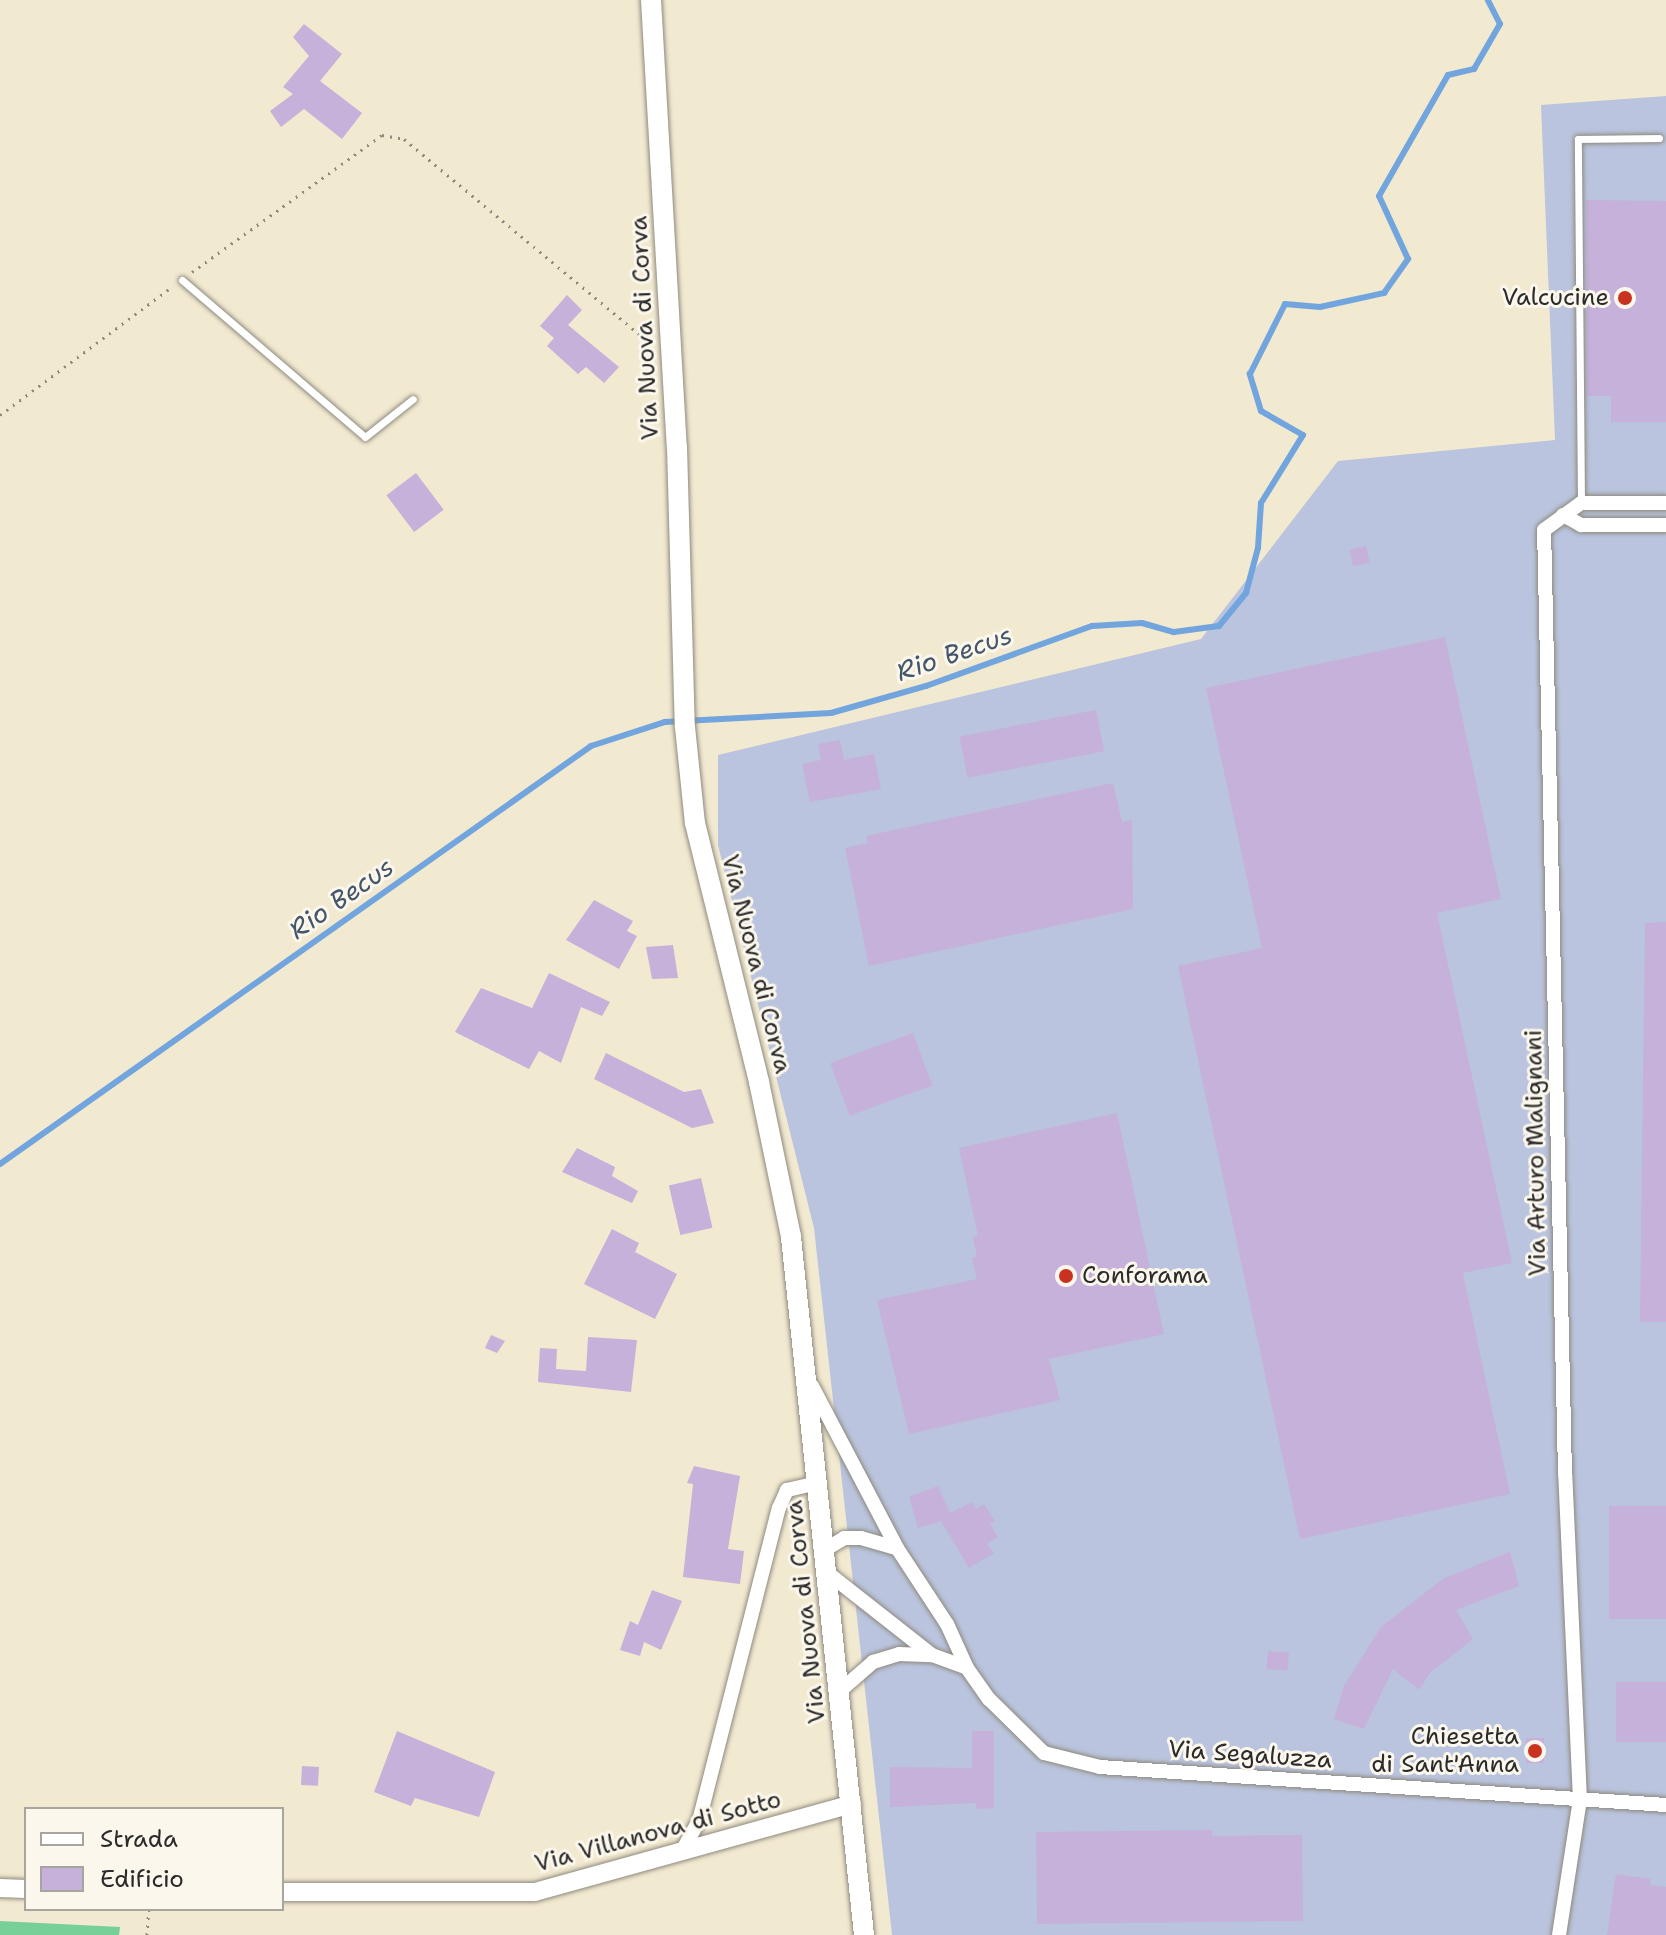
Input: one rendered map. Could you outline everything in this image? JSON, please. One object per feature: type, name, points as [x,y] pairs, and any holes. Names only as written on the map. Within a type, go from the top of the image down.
[{"type":"main road","name":"Via Nuova di Corva","points":[[651,0],[659,93],[677,447],[685,727],[695,823],[759,1082],[791,1237],[829,1574],[864,1935]]},
{"type":"street","points":[[1581,503],[1666,503]]},
{"type":"street","name":"Via Arturo Malignani","points":[[1580,1800],[1565,1474],[1544,530],[1581,503]]},
{"type":"street","points":[[1563,515],[1581,525],[1666,525]]},
{"type":"street","name":"Via Segaluzza","points":[[806,1374],[897,1548],[947,1624],[967,1668],[989,1699],[1044,1753],[1100,1767],[1666,1805]]},
{"type":"street","points":[[681,1853],[699,1821],[779,1508],[787,1490],[818,1483]]},
{"type":"street","points":[[826,1549],[844,1538],[861,1538],[897,1548]]},
{"type":"street","points":[[829,1574],[932,1655],[967,1668]]},
{"type":"street","points":[[841,1690],[873,1662],[899,1654],[932,1655]]},
{"type":"street","points":[[1559,1935],[1580,1800]]},
{"type":"street","name":"Via Villanova di Sotto","points":[[284,1892],[535,1892],[852,1804]]},
{"type":"street","points":[[0,1888],[24,1889]]},
{"type":"lane","points":[[1581,503],[1578,139],[1659,138]]},
{"type":"lane","points":[[182,280],[365,437],[413,399]]},
{"type":"path","points":[[0,415],[382,135],[404,139],[672,363]]},
{"type":"path","points":[[147,1935],[149,1911]]},
{"type":"shaded area","points":[[1666,96],[1666,1935],[892,1935],[814,1228],[718,845],[718,755],[1201,639],[1338,461],[1555,440],[1541,105]]},
{"type":"green space","points":[[0,1921],[120,1927],[119,1935],[0,1935]]},
{"type":"building","points":[[304,24],[342,54],[320,81],[362,113],[342,139],[304,109],[281,127],[270,111],[293,94],[283,87],[309,56],[293,37]]},
{"type":"building","name":"Valcucine","points":[[1586,200],[1666,201],[1666,422],[1611,422],[1611,396],[1587,396]]},
{"type":"building","points":[[567,295],[582,310],[568,325],[619,367],[604,383],[586,367],[578,374],[547,346],[554,338],[540,326]]},
{"type":"building","points":[[416,473],[444,510],[414,532],[386,495]]},
{"type":"building","points":[[1366,546],[1370,563],[1353,566],[1349,550]]},
{"type":"building","points":[[1445,637],[1501,899],[1437,913],[1512,1263],[1463,1273],[1510,1494],[1300,1539],[1178,966],[1262,948],[1206,688]]},
{"type":"building","points":[[1096,710],[1104,751],[968,778],[960,737]]},
{"type":"building","points":[[840,740],[844,760],[874,754],[881,789],[810,802],[802,764],[821,760],[818,744]]},
{"type":"building","points":[[1113,783],[1122,822],[1132,820],[1133,909],[869,966],[845,848],[868,843],[866,836]]},
{"type":"building","points":[[594,900],[633,921],[627,931],[637,936],[619,969],[566,940]]},
{"type":"building","points":[[1666,922],[1666,1322],[1640,1322],[1645,923]]},
{"type":"building","points":[[673,945],[678,978],[652,979],[646,947]]},
{"type":"building","points":[[549,973],[610,1002],[602,1016],[581,1007],[561,1063],[539,1051],[529,1069],[455,1032],[481,988],[532,1008]]},
{"type":"building","points":[[913,1033],[932,1086],[849,1116],[830,1063]]},
{"type":"building","points":[[606,1053],[684,1092],[701,1089],[714,1123],[692,1128],[594,1079]]},
{"type":"building","name":"Conforama","points":[[1117,1113],[1164,1334],[1049,1359],[1060,1400],[909,1434],[877,1300],[977,1279],[972,1258],[977,1257],[973,1237],[978,1236],[959,1148]]},
{"type":"building","points":[[577,1148],[615,1167],[612,1176],[638,1191],[632,1203],[562,1172]]},
{"type":"building","points":[[701,1178],[712,1228],[680,1235],[669,1185]]},
{"type":"building","points":[[612,1229],[639,1243],[635,1252],[677,1274],[655,1319],[584,1284]]},
{"type":"building","points":[[491,1335],[505,1341],[497,1353],[485,1348]]},
{"type":"building","points":[[588,1337],[637,1340],[631,1392],[538,1382],[540,1348],[557,1349],[556,1369],[586,1371]]},
{"type":"building","points":[[694,1466],[740,1476],[728,1549],[744,1551],[740,1584],[683,1577],[693,1484],[687,1483]]},
{"type":"building","points":[[938,1486],[950,1513],[972,1502],[976,1509],[984,1504],[995,1521],[990,1524],[998,1537],[987,1544],[994,1553],[969,1568],[941,1521],[918,1528],[909,1497]]},
{"type":"building","points":[[1609,1506],[1666,1506],[1666,1619],[1609,1619]]},
{"type":"building","points":[[1510,1552],[1519,1586],[1456,1610],[1473,1639],[1430,1673],[1419,1690],[1393,1669],[1364,1729],[1334,1719],[1344,1686],[1381,1627],[1444,1578]]},
{"type":"building","points":[[652,1590],[682,1601],[661,1650],[644,1642],[640,1656],[620,1650],[630,1621],[638,1625]]},
{"type":"building","points":[[1268,1651],[1289,1653],[1287,1671],[1266,1669]]},
{"type":"building","points":[[1616,1682],[1666,1682],[1666,1742],[1616,1742]]},
{"type":"building","points":[[397,1731],[495,1772],[479,1817],[415,1798],[411,1806],[374,1792]]},
{"type":"building","points":[[972,1731],[994,1731],[994,1808],[977,1809],[976,1803],[890,1807],[890,1767],[972,1768]]},
{"type":"building","name":"Chiesetta di Sant'Anna","points":[[1526,1738],[1544,1738],[1544,1763],[1526,1763]]},
{"type":"building","points":[[302,1766],[319,1767],[318,1786],[301,1785]]},
{"type":"building","points":[[1212,1830],[1212,1836],[1302,1835],[1303,1921],[1037,1924],[1036,1832]]},
{"type":"building","points":[[1616,1874],[1651,1879],[1650,1885],[1666,1887],[1666,1935],[1607,1935]]},
{"type":"waterway","name":"Rio Becus","points":[[0,1164],[591,746],[665,722],[831,713],[926,686],[1092,626],[1142,623],[1174,632],[1219,626],[1246,593],[1258,548],[1261,503],[1303,435],[1261,411],[1250,374],[1285,304],[1320,307],[1384,293],[1408,259],[1379,196],[1448,75],[1474,69],[1500,24],[1488,0]]},
{"type":"place","name":"Valcucine","points":[[1625,298]]},
{"type":"place","name":"Conforama","points":[[1066,1276]]},
{"type":"place","name":"Chiesetta di Sant'Anna","points":[[1535,1751]]}]
